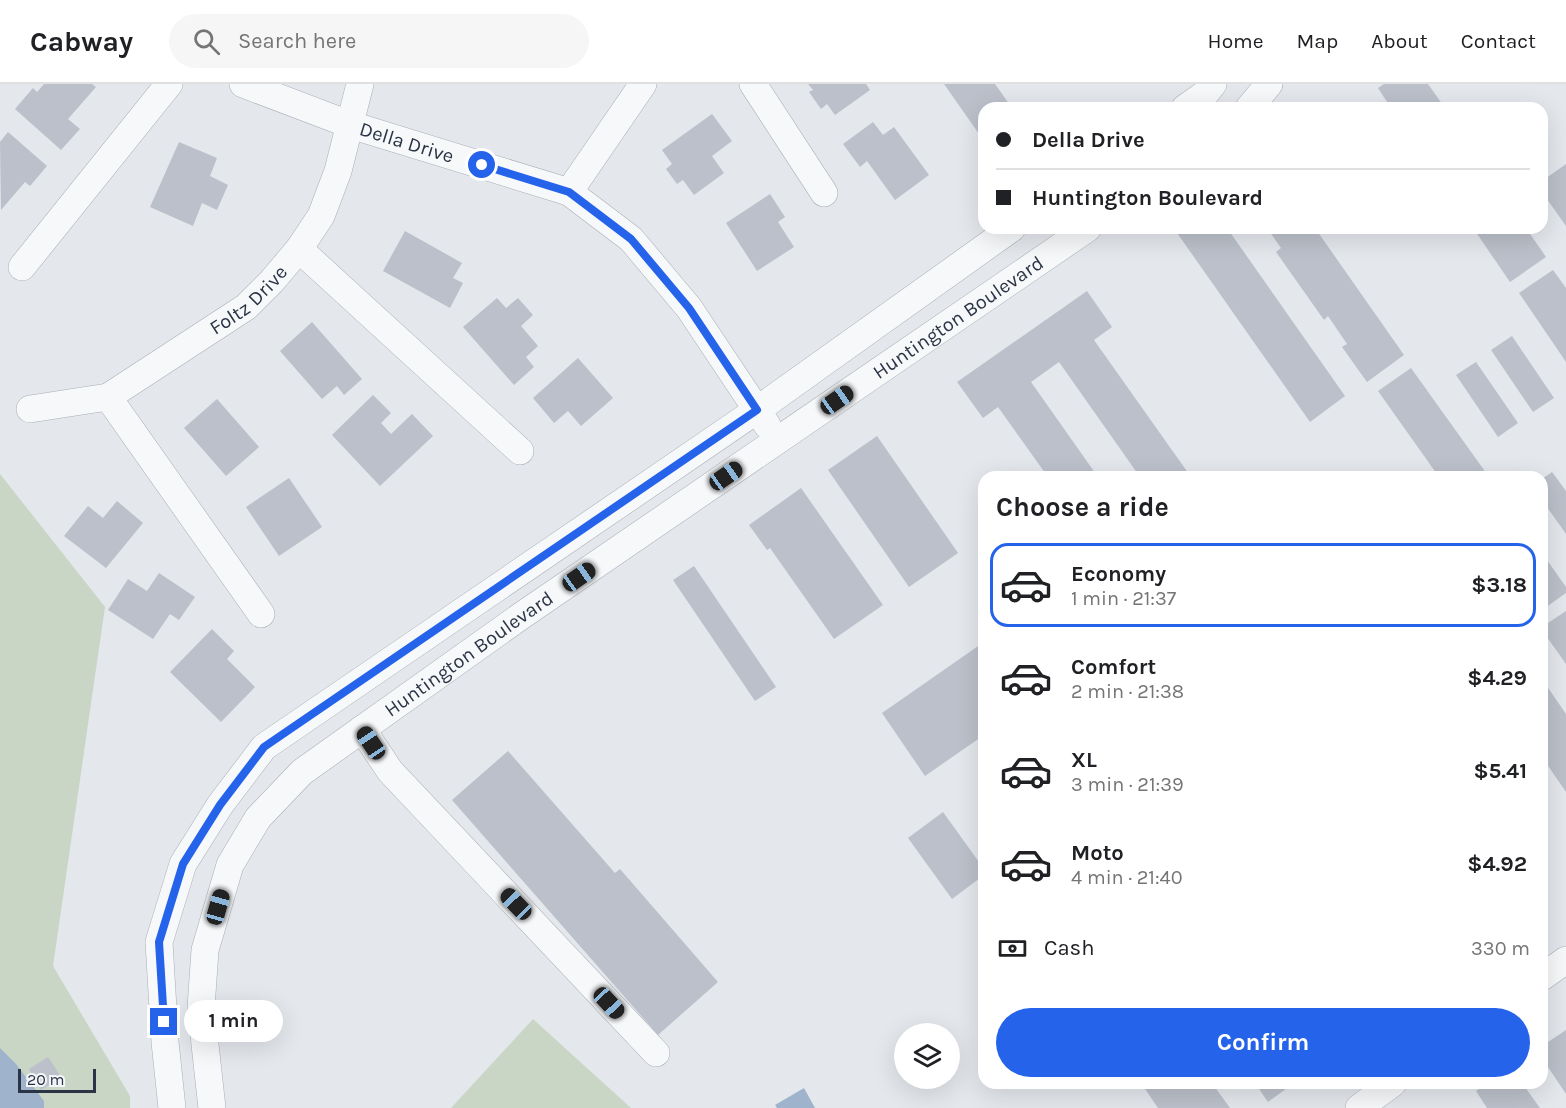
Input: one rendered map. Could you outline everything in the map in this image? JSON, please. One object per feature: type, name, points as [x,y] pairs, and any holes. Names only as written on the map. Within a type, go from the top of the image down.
[{"type":"street","points":[[22,267],[169,84]]},
{"type":"street","name":"Della Drive","points":[[243,84],[351,124],[569,192],[631,239],[689,308],[778,441]]},
{"type":"street","name":"Foltz Drive","points":[[30,409],[108,397],[246,307],[299,249],[321,216],[338,171],[360,84]]},
{"type":"street","points":[[569,192],[643,84]]},
{"type":"street","points":[[753,84],[824,193]]},
{"type":"street","points":[[1194,102],[1205,94],[1213,84]]},
{"type":"street","points":[[1253,102],[1269,84]]},
{"type":"street","name":"Huntington Boulevard","points":[[172,1108],[165,1042],[159,942],[183,864],[220,805],[264,747],[757,410],[1004,234]]},
{"type":"street","name":"Huntington Boulevard","points":[[212,1108],[201,1008],[205,950],[230,865],[258,818],[302,772],[521,616],[1079,234]]},
{"type":"street","points":[[299,249],[520,451]]},
{"type":"street","points":[[108,397],[261,614]]},
{"type":"street","points":[[362,729],[390,771],[656,1053]]},
{"type":"street","points":[[1548,973],[1566,960]]},
{"type":"street","points":[[1359,1108],[1385,1089]]},
{"type":"green space","points":[[0,474],[105,607],[53,966],[130,1096],[130,1108],[0,1108]]},
{"type":"green space","points":[[533,1019],[631,1108],[451,1108]]},
{"type":"water","points":[[0,1048],[16,1064],[44,1101],[44,1108],[0,1108]]},
{"type":"water","points":[[804,1088],[815,1108],[777,1108],[775,1105]]},
{"type":"building","points":[[44,84],[92,84],[96,87],[68,119],[80,129],[61,150],[15,109],[33,88],[37,92]]},
{"type":"building","points":[[808,84],[866,84],[870,90],[835,115],[827,104],[821,109],[809,92],[813,90]]},
{"type":"building","points":[[944,84],[995,84],[1008,102],[978,102],[978,132]]},
{"type":"building","points":[[1384,84],[1428,84],[1441,102],[1387,102],[1378,88]]},
{"type":"building","points":[[712,114],[732,141],[712,156],[724,173],[694,195],[683,180],[677,184],[666,169],[672,164],[662,150]]},
{"type":"building","points":[[873,122],[883,135],[894,127],[929,175],[895,200],[867,161],[860,167],[843,144]]},
{"type":"building","points":[[8,132],[47,166],[30,186],[25,182],[1,210],[0,142]]},
{"type":"building","points":[[179,142],[217,158],[210,176],[228,185],[217,210],[202,203],[193,226],[150,207]]},
{"type":"building","points":[[1566,164],[1566,226],[1548,200],[1548,177]]},
{"type":"building","points":[[770,194],[785,217],[778,222],[794,247],[757,271],[726,223]]},
{"type":"building","points":[[405,231],[462,263],[453,278],[463,283],[450,308],[383,271]]},
{"type":"building","points":[[1178,234],[1231,234],[1345,396],[1310,422]]},
{"type":"building","points":[[1271,234],[1319,234],[1404,355],[1367,382],[1342,347],[1347,344],[1328,316],[1324,320],[1276,252],[1281,248]]},
{"type":"building","points":[[1477,234],[1530,234],[1546,257],[1510,282]]},
{"type":"building","points":[[1553,270],[1566,288],[1566,362],[1519,293]]},
{"type":"building","points":[[1087,291],[1112,327],[1094,340],[1187,471],[1136,471],[1059,362],[1031,382],[1094,471],[1044,471],[998,407],[983,418],[957,382]]},
{"type":"building","points":[[497,298],[506,308],[518,298],[533,315],[521,326],[538,346],[526,357],[534,367],[514,385],[463,327]]},
{"type":"building","points":[[312,322],[362,379],[344,395],[337,386],[322,399],[280,351]]},
{"type":"building","points":[[1512,336],[1554,398],[1533,412],[1491,350]]},
{"type":"building","points":[[578,358],[613,398],[581,426],[568,411],[554,423],[533,398]]},
{"type":"building","points":[[1476,362],[1518,423],[1498,437],[1456,375]]},
{"type":"building","points":[[1411,368],[1485,471],[1435,471],[1378,391]]},
{"type":"building","points":[[373,395],[391,413],[381,423],[391,434],[412,414],[433,436],[380,486],[332,435]]},
{"type":"building","points":[[217,399],[259,447],[226,476],[184,428]]},
{"type":"building","points":[[877,436],[958,553],[909,587],[828,470]]},
{"type":"building","points":[[1552,472],[1566,491],[1566,534],[1548,508],[1548,475]]},
{"type":"building","points":[[289,478],[322,527],[279,556],[246,507]]},
{"type":"building","points":[[801,488],[883,605],[834,639],[770,548],[767,550],[749,525]]},
{"type":"building","points":[[117,501],[143,523],[106,568],[64,536],[88,506],[103,518]]},
{"type":"building","points":[[1548,562],[1566,587],[1566,593],[1548,606]]},
{"type":"building","points":[[694,566],[776,687],[755,701],[673,580]]},
{"type":"building","points":[[159,573],[195,597],[179,620],[170,614],[153,639],[108,610],[128,579],[147,591]]},
{"type":"building","points":[[1566,611],[1566,664],[1548,638],[1548,623]]},
{"type":"building","points":[[212,629],[234,651],[227,659],[255,687],[221,722],[170,672]]},
{"type":"building","points":[[978,646],[978,739],[925,776],[882,713]]},
{"type":"building","points":[[1548,688],[1566,714],[1566,792],[1548,766]]},
{"type":"building","points":[[508,751],[615,873],[620,869],[718,982],[658,1035],[452,800]]},
{"type":"building","points":[[943,812],[978,861],[978,880],[952,899],[908,838]]},
{"type":"building","points":[[1566,1030],[1566,1094],[1548,1067],[1548,1042]]},
{"type":"building","points":[[48,1057],[61,1077],[41,1090],[29,1069]]},
{"type":"building","points":[[1145,1089],[1216,1089],[1230,1108],[1158,1108]]},
{"type":"building","points":[[1259,1089],[1286,1089],[1268,1102]]},
{"type":"building","points":[[1479,1089],[1526,1089],[1540,1108],[1487,1108],[1476,1091]]},
{"type":"route","points":[[164,1022],[159,942],[183,864],[220,805],[264,747],[757,410],[689,308],[631,239],[569,192],[482,165]]}]
